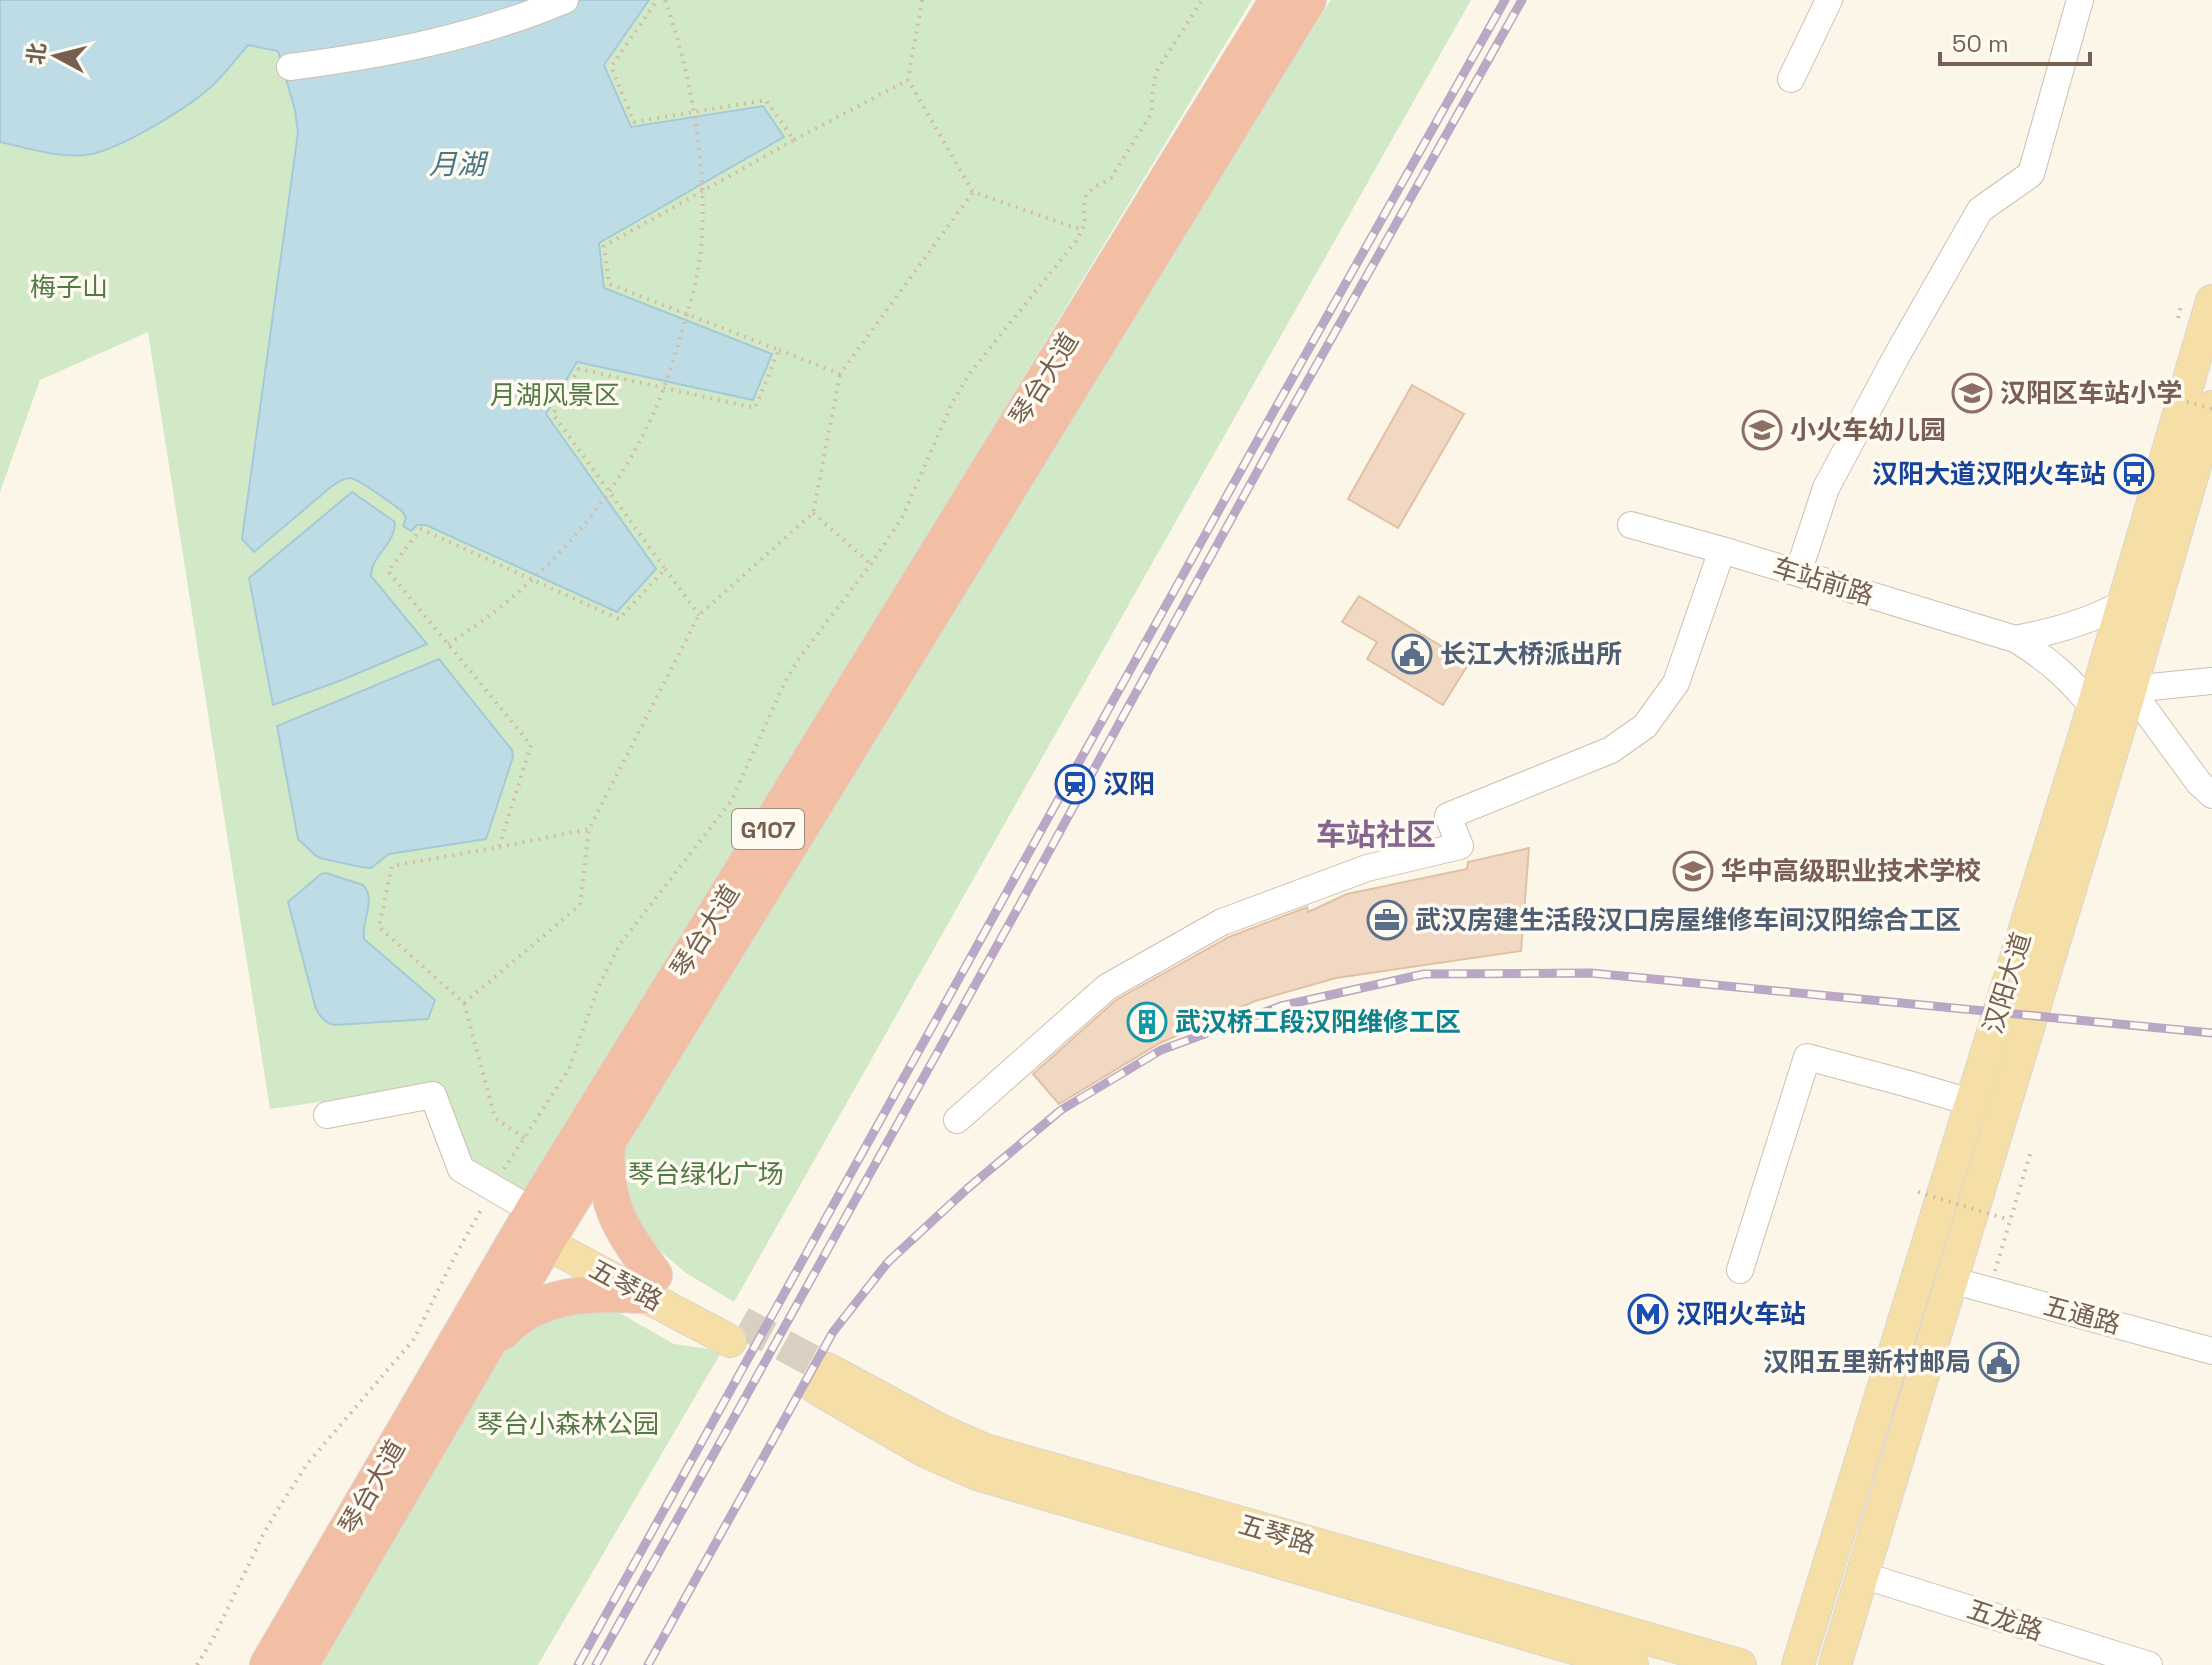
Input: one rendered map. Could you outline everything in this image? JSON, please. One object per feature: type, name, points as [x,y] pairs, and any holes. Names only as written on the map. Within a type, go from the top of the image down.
[{"type":"highway","name":"琴台大道","points":[[268,1665],[540,1227],[1278,0]]},
{"type":"highway","name":"琴台大道","points":[[300,1665],[482,1354],[540,1227],[607,1145],[1308,0]]},
{"type":"highway","points":[[482,1354],[511,1323],[530,1309],[559,1299],[649,1285],[613,1208],[606,1179],[607,1145]]},
{"type":"main road","name":"汉阳大道","points":[[1798,1665],[2092,706],[2212,301]]},
{"type":"main road","name":"汉阳大道","points":[[1835,1665],[2212,408]]},
{"type":"main road","name":"五琴路","points":[[540,1227],[736,1331]]},
{"type":"main road","name":"五琴路","points":[[1632,1665],[977,1474],[942,1460],[822,1379],[985,1450],[1740,1665]]},
{"type":"street","points":[[290,67],[358,59],[436,41],[506,22],[565,0]]},
{"type":"street","points":[[1791,79],[1829,0]]},
{"type":"street","points":[[1798,573],[1826,488],[1980,210],[2031,174],[2080,0]]},
{"type":"street","name":"车站前路","points":[[1631,525],[2015,639]]},
{"type":"street","points":[[957,1120],[1107,987],[1222,922],[1367,868],[1460,846],[1448,816],[1611,750],[1645,726],[1676,683],[1722,550]]},
{"type":"street","points":[[2015,639],[2056,631],[2122,604]]},
{"type":"street","points":[[2015,639],[2046,658],[2092,706]]},
{"type":"street","points":[[2130,689],[2212,681]]},
{"type":"street","points":[[2130,689],[2199,783],[2212,795]]},
{"type":"street","points":[[1740,1270],[1807,1057],[1970,1102]]},
{"type":"street","points":[[327,1115],[433,1095],[461,1169],[493,1187],[540,1227]]},
{"type":"street","name":"五通路","points":[[1951,1280],[2212,1351]]},
{"type":"street","name":"五龙路","points":[[1862,1575],[2149,1665]]},
{"type":"path","points":[[657,0],[611,67],[634,122],[693,115],[766,100],[794,140]]},
{"type":"path","points":[[448,644],[477,626],[532,580],[605,497],[638,445],[665,384],[687,317],[700,258],[703,183],[681,52],[665,0]]},
{"type":"path","points":[[922,0],[908,80],[973,192],[1082,230]]},
{"type":"path","points":[[197,1665],[280,1506],[317,1453],[414,1339],[493,1187],[569,1069],[597,990],[620,944],[732,800],[797,661],[902,518],[948,412],[970,373],[1076,241],[1085,224],[1086,195],[1111,178],[1151,114],[1158,69],[1202,0]]},
{"type":"path","points":[[840,374],[687,317],[609,284],[604,246],[908,80]]},
{"type":"path","points":[[464,1003],[580,905],[589,829],[699,615],[813,513],[840,374],[973,192]]},
{"type":"path","points":[[699,615],[553,414],[579,369],[665,384],[755,408],[779,350]]},
{"type":"path","points":[[2156,393],[2212,408]]},
{"type":"path","points":[[813,513],[871,564]]},
{"type":"path","points":[[499,847],[531,745],[388,571],[421,529],[619,619],[665,569]]},
{"type":"path","points":[[524,1138],[495,1118],[464,1003],[379,927],[392,866],[589,829]]},
{"type":"path","points":[[1991,1283],[2031,1151]]},
{"type":"path","points":[[1918,1192],[2010,1220]]},
{"type":"green space","name":"月湖风景区","points":[[0,0],[1252,0],[528,1195],[469,1161],[440,1085],[270,1109],[148,332],[40,380],[0,492]]},
{"type":"green space","name":"琴台绿化广场","points":[[1331,0],[1471,0],[734,1302],[686,1273],[641,1232],[616,1175],[628,1135],[1150,286]]},
{"type":"green space","name":"琴台小森林公园","points":[[616,1311],[674,1344],[722,1351],[538,1665],[318,1665],[504,1344],[544,1313]]},
{"type":"water","name":"月湖","points":[[0,0],[649,0],[604,65],[631,127],[763,106],[784,137],[599,243],[604,288],[772,354],[753,400],[577,362],[546,414],[656,569],[617,612],[426,525],[417,525],[411,531],[403,526],[406,518],[402,511],[350,478],[332,486],[254,552],[242,539],[298,133],[295,110],[278,51],[248,45],[204,93],[154,126],[100,152],[65,155],[43,152],[0,142]]},
{"type":"water","points":[[352,492],[395,522],[392,537],[375,562],[371,576],[427,644],[273,705],[249,578]]},
{"type":"water","points":[[439,659],[512,750],[513,757],[486,839],[389,854],[371,868],[315,855],[298,839],[277,726]]},
{"type":"water","points":[[326,873],[363,885],[369,897],[364,939],[435,1000],[428,1019],[335,1025],[320,1015],[288,902]]},
{"type":"building","points":[[1412,385],[1464,414],[1398,528],[1348,499]]},
{"type":"building","name":"长江大桥派出所","points":[[1359,596],[1469,663],[1443,705],[1367,659],[1377,642],[1342,622]]},
{"type":"building","name":"武汉房建生活段汉口房屋维修车间汉阳综合工区","points":[[1529,848],[1521,951],[1336,978],[1255,1001],[1160,1043],[1059,1104],[1033,1074],[1116,1000],[1229,937],[1307,907],[1308,912],[1347,894],[1467,869],[1468,862]]},
{"type":"tunnel","points":[[741,1322],[827,1369]]},
{"type":"railway","points":[[578,1665],[1505,0]]},
{"type":"railway","points":[[596,1665],[1285,421],[1522,0]]},
{"type":"railway","points":[[648,1665],[833,1332],[888,1262],[968,1188],[1061,1110],[1161,1050],[1281,1006],[1424,974],[1591,973],[2212,1033]]},
{"type":"place","name":"汉阳区车站小学","points":[[1972,393]]},
{"type":"place","name":"小火车幼儿园","points":[[1762,430]]},
{"type":"place","name":"汉阳大道汉阳火车站","points":[[2134,474]]},
{"type":"place","name":"长江大桥派出所","points":[[1412,654]]},
{"type":"place","name":"汉阳","points":[[1075,784]]},
{"type":"place","name":"华中高级职业技术学校","points":[[1693,871]]},
{"type":"place","name":"武汉房建生活段汉口房屋维修车间汉阳综合工区","points":[[1387,920]]},
{"type":"place","name":"武汉桥工段汉阳维修工区","points":[[1147,1022]]},
{"type":"place","name":"汉阳火车站","points":[[1648,1314]]},
{"type":"place","name":"汉阳五里新村邮局","points":[[1999,1362]]},
{"type":"district","name":"车站社区","points":[[1376,834]]},
{"type":"park label","name":"梅子山","points":[[69,287]]}]
